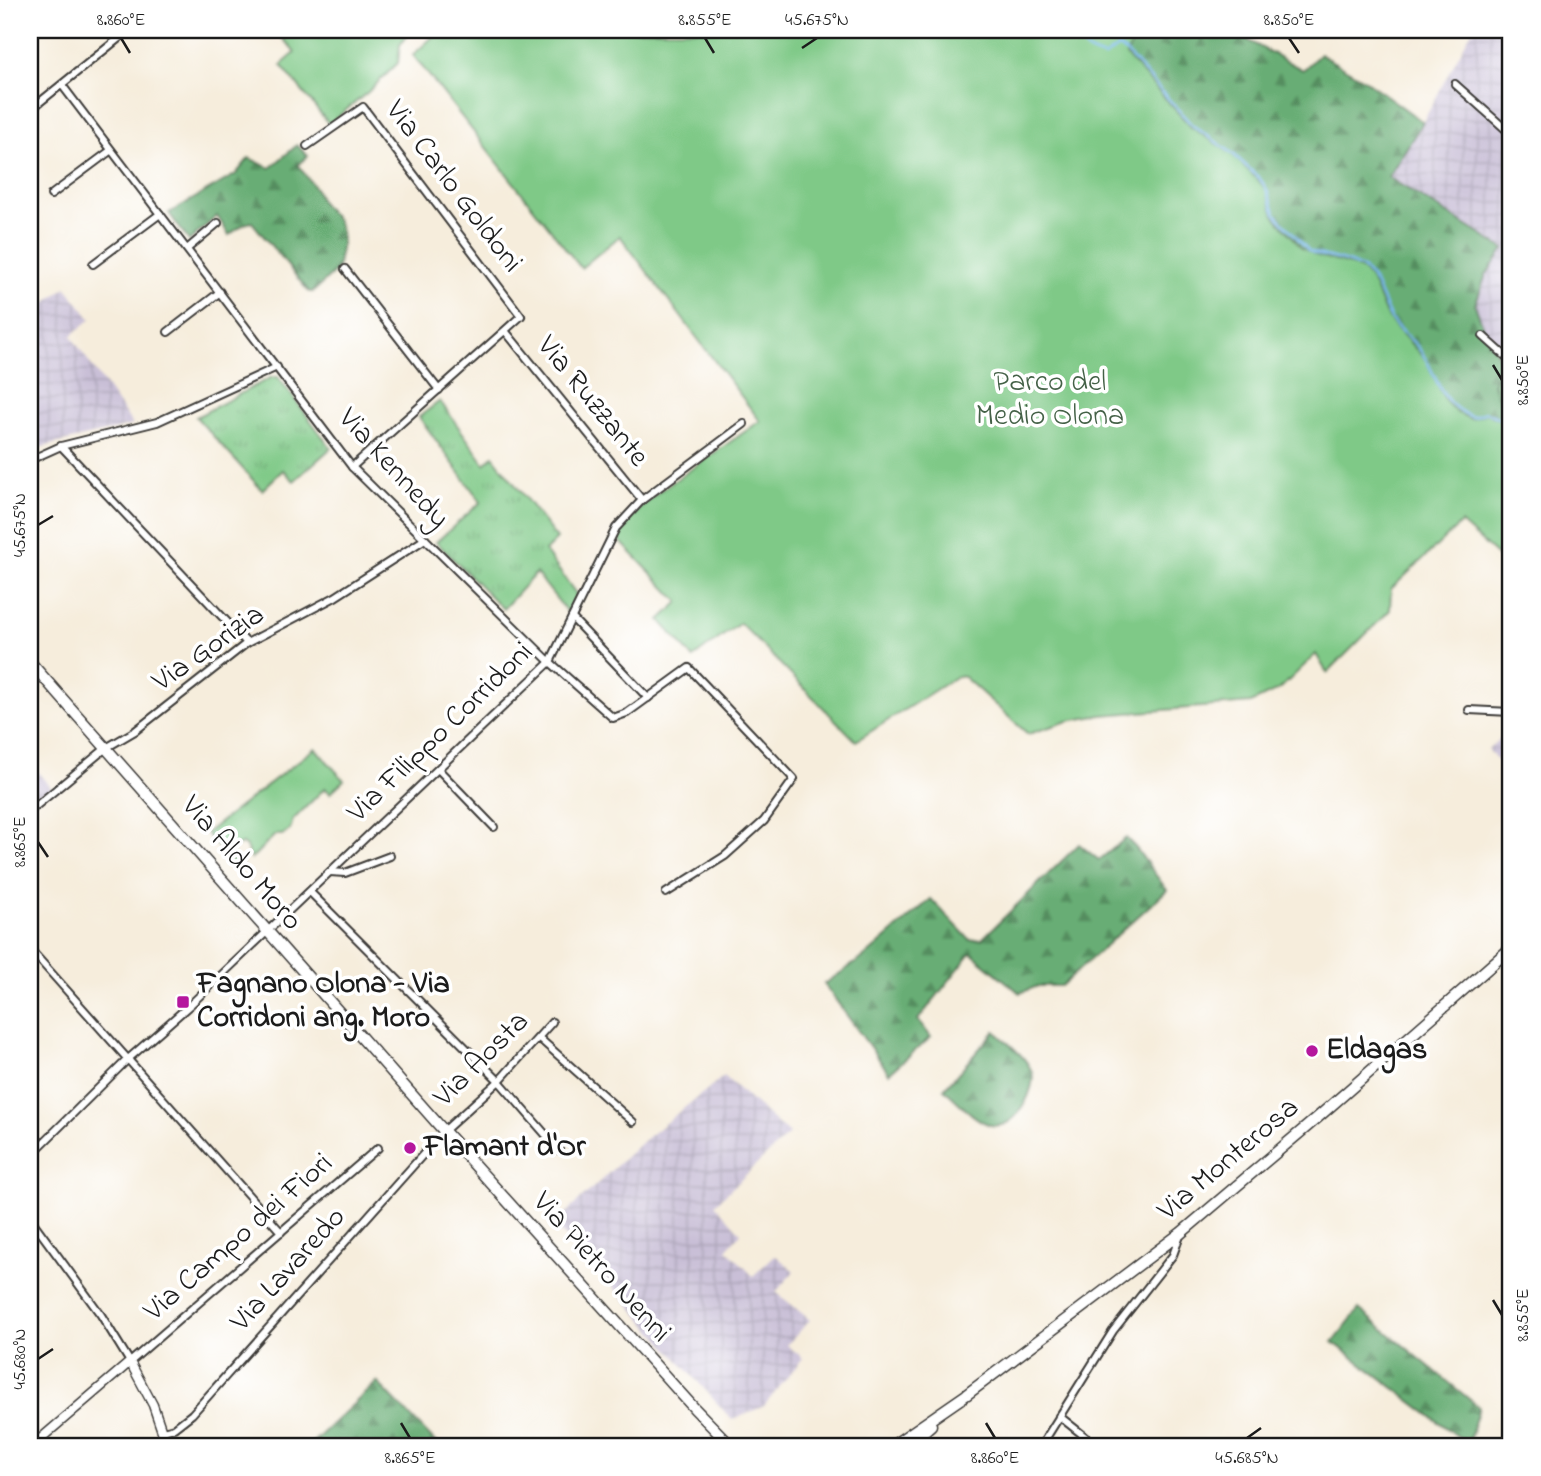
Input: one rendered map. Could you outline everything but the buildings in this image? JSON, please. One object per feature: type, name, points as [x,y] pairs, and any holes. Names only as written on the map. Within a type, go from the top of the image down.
[{"type":"main road","name":"Via Aldo Moro","points":[[30,662],[444,1131]]},
{"type":"main road","name":"Via Monterosa","points":[[892,1446],[966,1395],[1181,1233],[1511,948]]},
{"type":"main road","name":"Via Pietro Nenni","points":[[444,1131],[731,1446]]},
{"type":"main road","name":"Via Monterosa","points":[[907,1446],[966,1395]]},
{"type":"main road","name":"Via Pietro Nenni","points":[[694,1408],[722,1446]]},
{"type":"street","points":[[30,110],[129,30]]},
{"type":"street","points":[[1455,84],[1511,134]]},
{"type":"street","name":"Via Kennedy","points":[[62,85],[352,467],[550,662],[612,718],[627,713],[648,698]]},
{"type":"street","name":"Via Carlo Goldoni","points":[[307,146],[363,107],[522,316],[506,332]]},
{"type":"street","points":[[51,195],[110,151]]},
{"type":"street","points":[[93,264],[160,214]]},
{"type":"street","points":[[187,249],[218,223]]},
{"type":"street","points":[[345,269],[439,390]]},
{"type":"street","points":[[168,332],[220,292]]},
{"type":"street","points":[[352,467],[506,332]]},
{"type":"street","name":"Via Ruzzante","points":[[506,332],[642,500]]},
{"type":"street","points":[[1483,336],[1511,361]]},
{"type":"street","points":[[30,460],[61,446],[157,422],[277,368]]},
{"type":"street","name":"Via Filippo Corridoni","points":[[30,1156],[127,1060],[191,1004],[550,662],[616,528],[642,500],[744,424]]},
{"type":"street","points":[[61,446],[247,643]]},
{"type":"street","name":"Via Gorizia","points":[[30,811],[106,748],[135,731],[247,643],[335,597],[425,539]]},
{"type":"street","points":[[572,618],[648,698],[689,668],[794,779],[764,821],[725,856],[666,894]]},
{"type":"street","points":[[1469,710],[1511,712]]},
{"type":"street","points":[[438,769],[494,827]]},
{"type":"street","name":"Via Filippo Corridoni","points":[[330,872],[345,873],[390,856]]},
{"type":"street","points":[[310,892],[499,1081],[559,1150]]},
{"type":"street","points":[[30,949],[281,1232]]},
{"type":"street","name":"Via Aosta","points":[[444,1131],[499,1081],[552,1022]]},
{"type":"street","points":[[539,1038],[633,1122]]},
{"type":"street","name":"Via Lavaredo","points":[[163,1431],[174,1428],[192,1414],[444,1131]]},
{"type":"street","name":"Via Campo dei Fiori","points":[[130,1362],[378,1149]]},
{"type":"street","points":[[30,1218],[102,1315],[153,1405],[167,1446]]},
{"type":"street","points":[[1041,1446],[1113,1331],[1173,1255],[1181,1233]]},
{"type":"street","points":[[32,1446],[130,1362]]},
{"type":"street","points":[[1059,1416],[1097,1446]]},
{"type":"shaded area","points":[[1472,30],[1511,30],[1511,353],[1484,329],[1475,305],[1486,275],[1503,249],[1388,177],[1423,122]]},
{"type":"shaded area","points":[[66,287],[91,319],[71,336],[133,425],[34,449],[30,445],[30,315]]},
{"type":"shaded area","points":[[1511,727],[1511,776],[1488,750]]},
{"type":"shaded area","points":[[30,763],[51,788],[30,806]]},
{"type":"shaded area","points":[[724,1076],[789,1134],[715,1204],[741,1233],[727,1249],[753,1276],[775,1255],[794,1271],[776,1292],[810,1320],[787,1345],[803,1358],[764,1406],[732,1420],[575,1244],[552,1226],[644,1140]]},
{"type":"green space","points":[[276,30],[412,30],[400,45],[398,63],[329,124],[281,65],[295,53]]},
{"type":"green space","name":"Parco del Medio Olona","points":[[440,30],[1140,30],[1126,55],[1191,127],[1232,154],[1259,181],[1266,189],[1274,215],[1302,248],[1318,256],[1354,266],[1371,279],[1385,312],[1426,360],[1446,402],[1457,413],[1471,419],[1486,413],[1511,425],[1511,568],[1461,523],[1391,589],[1390,610],[1327,673],[1316,654],[1280,689],[1251,703],[1102,715],[1068,721],[1028,734],[964,677],[957,676],[856,741],[740,623],[693,658],[660,620],[679,602],[615,536],[641,507],[660,491],[760,421],[620,236],[581,268],[413,55]]},
{"type":"green space","points":[[1003,30],[1229,30],[1303,70],[1320,54],[1365,80],[1423,122],[1388,177],[1504,249],[1486,275],[1475,305],[1502,363],[1493,384],[1502,406],[1511,415],[1511,503]]},
{"type":"green space","points":[[297,145],[308,156],[298,165],[315,188],[321,202],[337,220],[341,231],[342,242],[337,270],[313,292],[309,292],[252,222],[244,224],[229,235],[217,216],[189,241],[169,213],[236,174],[249,158],[270,168]]},
{"type":"green space","points":[[1502,363],[1511,370],[1511,415],[1502,406],[1493,384]]},
{"type":"green space","points":[[272,377],[278,377],[331,448],[294,481],[283,470],[262,490],[196,417]]},
{"type":"green space","points":[[440,401],[485,464],[493,456],[557,539],[545,551],[577,595],[567,612],[536,573],[503,609],[436,542],[481,502],[419,417]]},
{"type":"green space","points":[[315,748],[344,780],[330,793],[325,788],[293,820],[290,830],[282,835],[275,835],[251,859],[242,844],[232,848],[233,860],[242,864],[235,868],[206,833]]},
{"type":"green space","points":[[1126,838],[1167,890],[1061,986],[1038,986],[1020,993],[971,953],[918,1020],[931,1037],[889,1073],[824,984],[864,957],[931,899],[970,940],[982,939],[1079,844],[1099,860]]},
{"type":"green space","points":[[995,1031],[1025,1060],[1033,1079],[1027,1100],[1015,1117],[1005,1124],[995,1126],[974,1116],[944,1089]]},
{"type":"green space","points":[[1359,1309],[1479,1407],[1468,1444],[1333,1342]]},
{"type":"green space","points":[[377,1382],[439,1446],[309,1446]]},
{"type":"waterway","points":[[1077,30],[1081,42],[1092,53],[1104,57],[1118,47],[1127,53],[1192,125],[1232,153],[1260,179],[1275,213],[1309,251],[1349,263],[1367,272],[1391,319],[1417,346],[1451,403],[1472,417],[1486,412],[1511,424]]},
{"type":"place","name":"Fagnano Olona - Via Corridoni ang. Moro","points":[[183,1002]]},
{"type":"place","name":"Eldagas","points":[[1312,1051]]},
{"type":"place","name":"Flamant d'Or","points":[[410,1148]]}]
